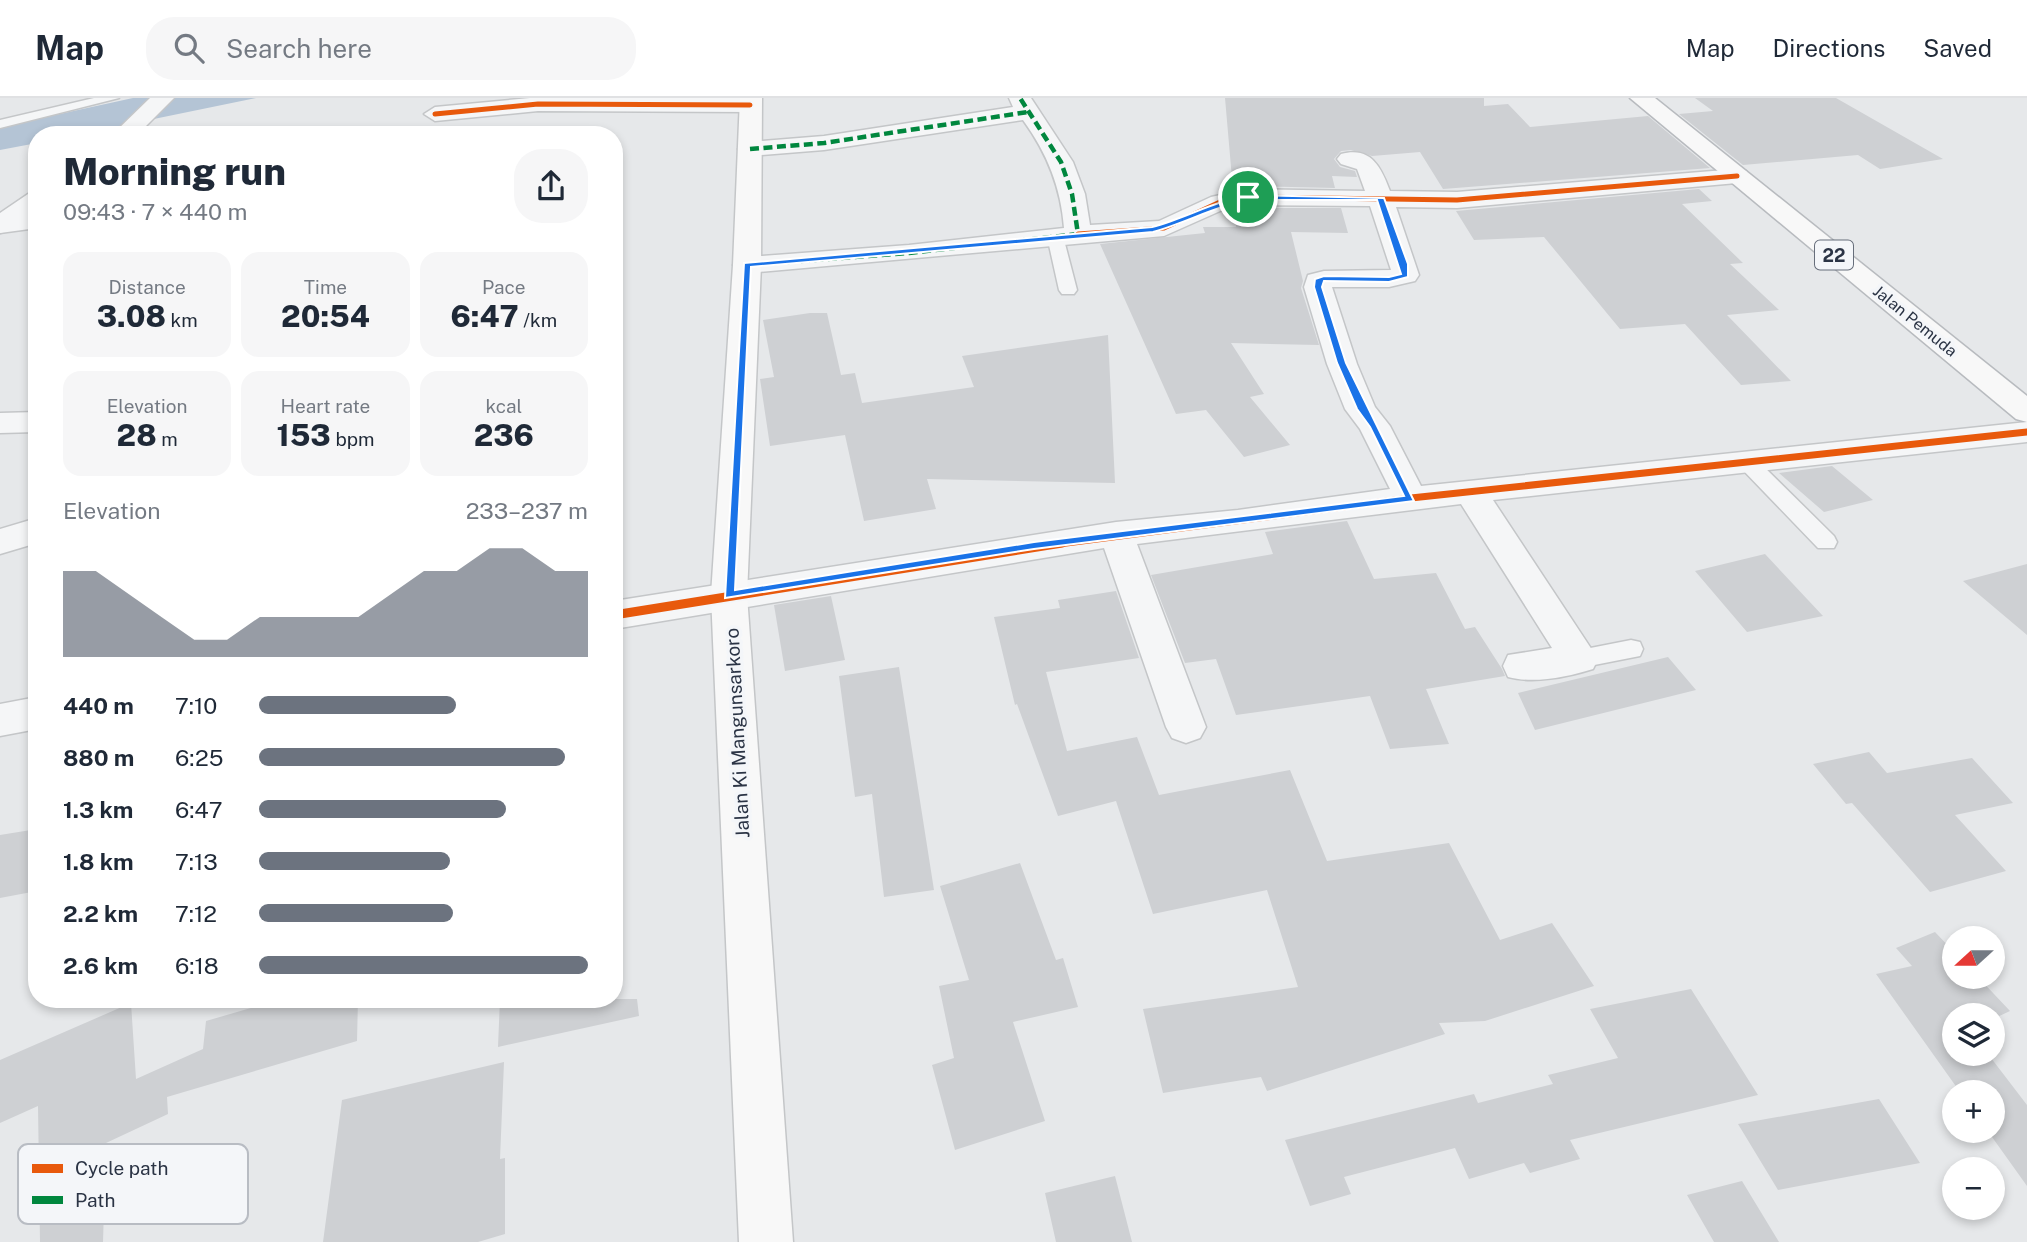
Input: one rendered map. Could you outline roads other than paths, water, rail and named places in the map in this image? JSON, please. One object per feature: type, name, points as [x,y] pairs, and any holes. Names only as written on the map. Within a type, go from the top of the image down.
[{"type":"main road","name":"Jalan Pemuda","points":[[1641,98],[2027,412]]},
{"type":"main road","name":"Jalan Ki Mangunsarkoro","points":[[750,101],[747,265],[729,595],[766,1242]]},
{"type":"street","points":[[133,126],[163,98]]},
{"type":"street","points":[[435,114],[515,105],[562,115],[750,101]]},
{"type":"street","points":[[750,149],[824,143],[1024,105],[1042,128],[1062,163],[1076,200],[1066,235]]},
{"type":"street","points":[[1349,159],[1364,162],[1368,166],[1404,264],[1405,275],[1389,279],[1324,279],[1318,281],[1318,287],[1342,363],[1361,409],[1374,426],[1411,498]]},
{"type":"street","points":[[747,265],[909,253],[1066,235],[1164,228],[1231,199],[1286,196],[1457,200],[1737,176]]},
{"type":"street","points":[[0,225],[28,205]]},
{"type":"street","points":[[0,225],[28,221]]},
{"type":"street","points":[[0,423],[28,422]]},
{"type":"street","points":[[623,613],[1116,534],[1238,522],[1411,498],[2027,432]]},
{"type":"street","points":[[1470,492],[1573,645],[1573,670],[1522,666]]},
{"type":"street","points":[[0,542],[28,533]]},
{"type":"street","points":[[1116,534],[1186,727]]},
{"type":"street","points":[[0,720],[28,715]]},
{"type":"lane","points":[[0,124],[111,98]]},
{"type":"lane","points":[[1066,235],[1068,290]]},
{"type":"lane","points":[[1747,462],[1826,542]]},
{"type":"lane","points":[[1573,670],[1631,649]]},
{"type":"water","points":[[133,98],[256,98],[120,126],[28,126],[28,145],[0,150],[0,127]]}]
